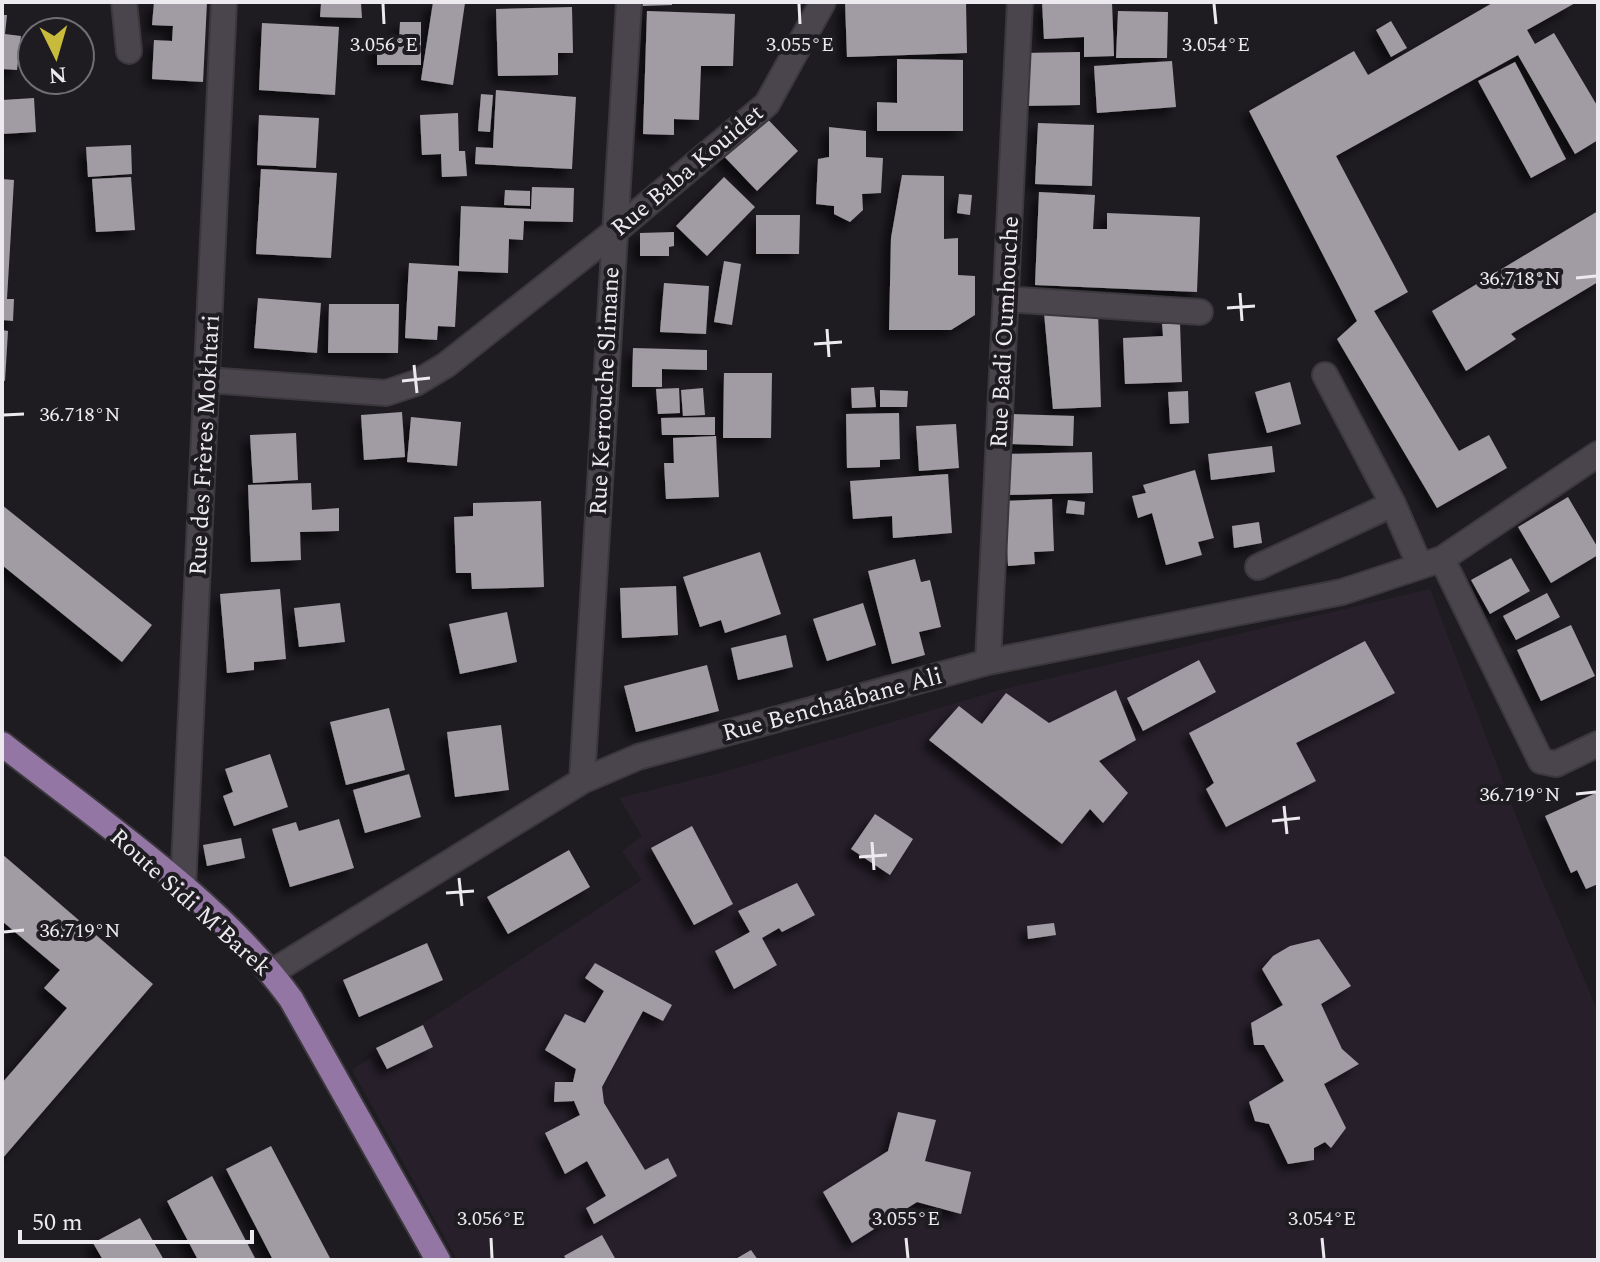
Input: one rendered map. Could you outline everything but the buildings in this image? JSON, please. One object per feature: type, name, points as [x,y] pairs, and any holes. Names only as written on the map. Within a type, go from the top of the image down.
[{"type":"main road","name":"Route Sidi M'Barek","points":[[2,744],[183,888],[272,972],[291,999],[438,1260]]},
{"type":"street","points":[[124,2],[129,51]]},
{"type":"street","name":"Rue des Frères Mokhtari","points":[[183,888],[224,2]]},
{"type":"street","name":"Rue Kerrouche Slimane","points":[[582,781],[629,2]]},
{"type":"street","name":"Rue Baba Kouidet","points":[[208,380],[386,393],[416,383],[446,365],[613,233],[767,104],[823,2]]},
{"type":"street","name":"Rue Badi Oumhouche","points":[[988,662],[1020,2]]},
{"type":"street","points":[[1006,299],[1200,312]]},
{"type":"street","points":[[1325,375],[1393,504],[1431,563],[1541,761],[1556,764],[1598,744]]},
{"type":"street","name":"Rue Benchaâbane Ali","points":[[272,972],[582,781],[638,757],[988,662],[1342,592],[1431,563],[1598,454]]},
{"type":"street","points":[[1258,567],[1393,504]]},
{"type":"shaded area","points":[[1430,589],[1528,847],[1598,1012],[1598,1260],[457,1260],[352,1070],[642,880],[622,851],[642,836],[619,798],[720,773],[1000,690]]}]
